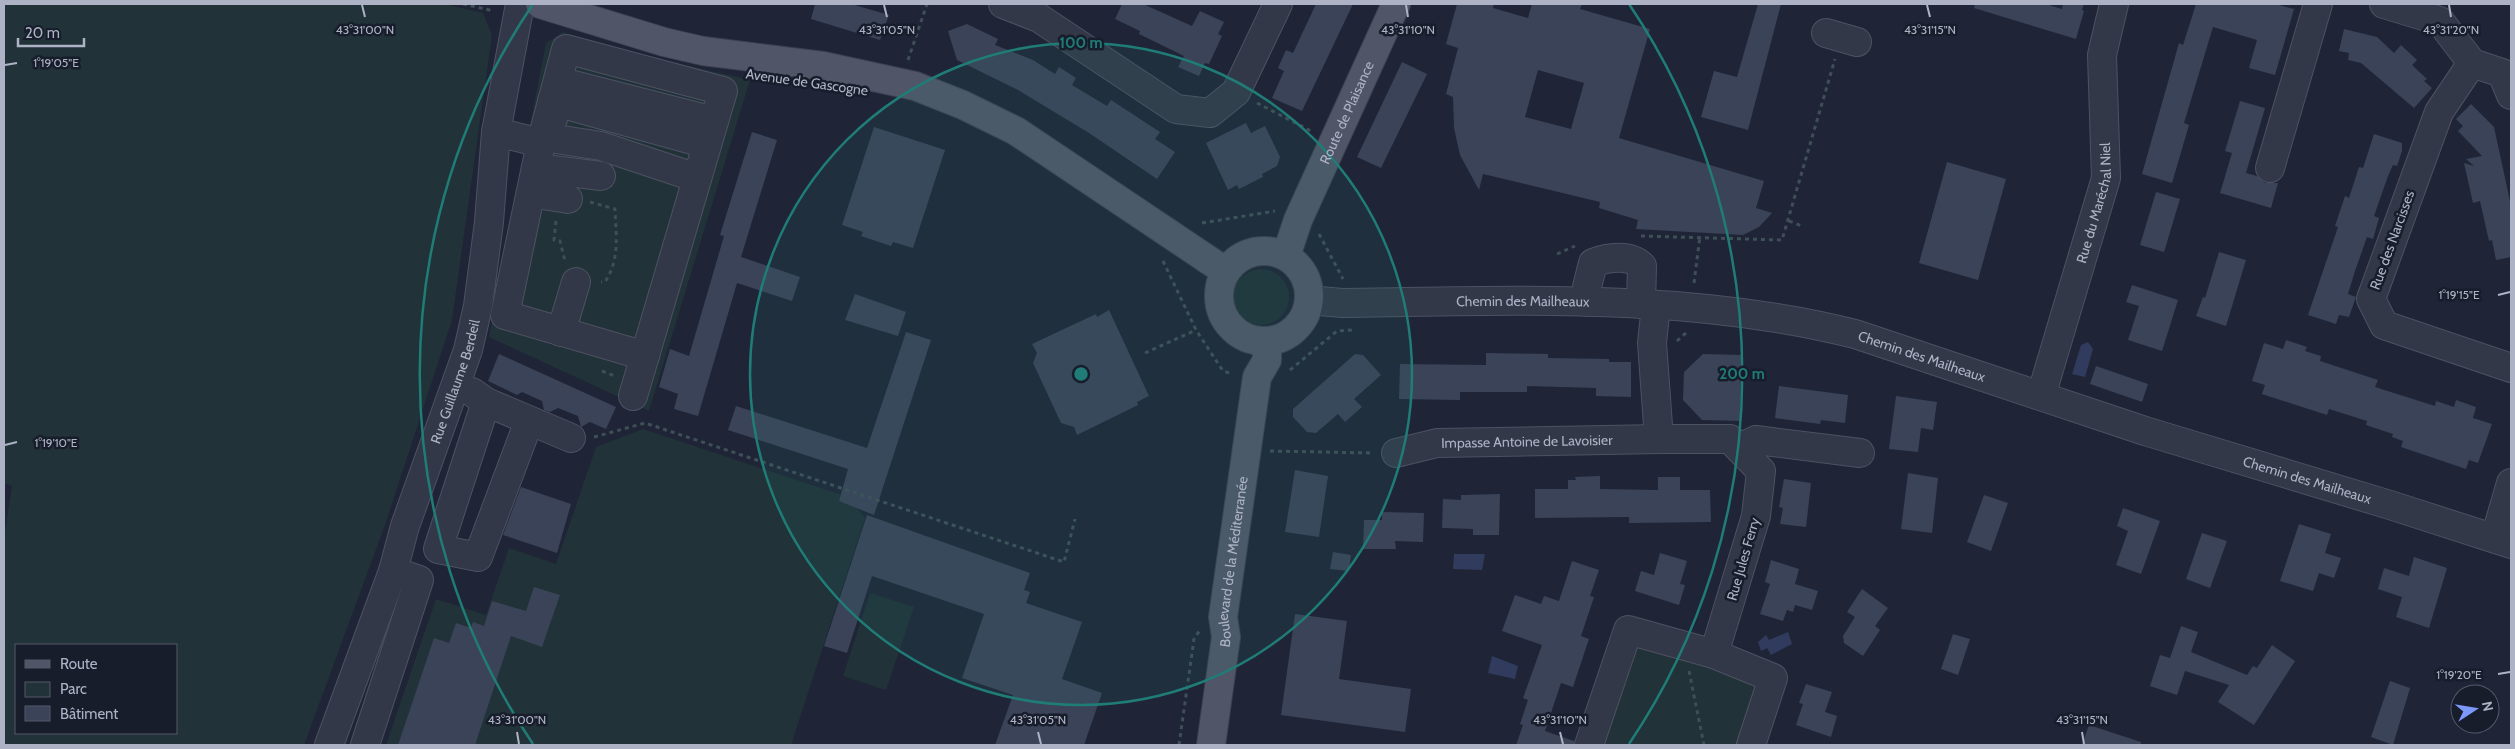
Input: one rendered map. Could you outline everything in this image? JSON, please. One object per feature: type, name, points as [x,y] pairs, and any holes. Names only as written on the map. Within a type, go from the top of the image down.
[{"type":"main road","name":"Route de Plaisance","points":[[1273,253],[1299,220],[1396,4]]},
{"type":"main road","name":"Avenue de Gascogne","points":[[525,8],[703,51],[823,66],[915,86],[963,105],[1016,131],[1225,272]]},
{"type":"main road","points":[[1273,253],[1301,270],[1306,280],[1309,300],[1304,318],[1284,336],[1256,340],[1234,330],[1221,313],[1218,292],[1225,272],[1244,255],[1273,253]]},
{"type":"main road","name":"Boulevard de la Méditerranée","points":[[1211,745],[1226,637],[1223,617],[1246,450],[1247,376],[1256,340]]},
{"type":"street","points":[[1003,4],[1039,18],[1176,109],[1210,113],[1236,92],[1278,4]]},
{"type":"street","name":"Rue du Maréchal Niel","points":[[2040,396],[2106,178],[2102,55],[2114,4]]},
{"type":"street","points":[[2270,168],[2318,4]]},
{"type":"street","points":[[2384,4],[2443,12],[2472,63],[2502,73],[2511,95]]},
{"type":"street","name":"Rue Guillaume Berdeil","points":[[329,745],[394,571],[405,526],[468,350],[478,306],[489,222],[496,132],[525,8]]},
{"type":"street","points":[[633,396],[645,356],[697,178],[723,91],[566,49],[555,91],[506,316],[645,356]]},
{"type":"street","name":"Rue des Narcisses","points":[[2472,63],[2439,112],[2371,299],[2384,325],[2511,368]]},
{"type":"street","points":[[555,91],[711,132]]},
{"type":"street","points":[[496,132],[541,154],[601,176]]},
{"type":"street","points":[[541,154],[601,146],[697,178]]},
{"type":"street","points":[[541,154],[563,198]]},
{"type":"street","points":[[1587,302],[1586,287],[1593,263],[1604,259],[1622,259],[1636,260],[1642,266],[1649,305],[1659,439]]},
{"type":"street","points":[[561,332],[576,282]]},
{"type":"street","name":"Chemin des Mailheaux","points":[[1309,300],[1342,303],[1587,302],[1649,305],[1743,312],[1831,328],[1855,334],[2145,431],[2503,541]]},
{"type":"street","points":[[457,381],[486,402],[571,438]]},
{"type":"street","points":[[486,402],[438,549],[478,557],[529,421]]},
{"type":"street","name":"Rue Jules Ferry","points":[[1659,439],[1730,439],[1760,471],[1756,516],[1714,654]]},
{"type":"street","name":"Impasse Antoine de Lavoisier","points":[[1396,453],[1437,443],[1659,439]]},
{"type":"street","points":[[1739,448],[1756,440],[1860,453]]},
{"type":"street","points":[[2503,541],[2511,483]]},
{"type":"street","points":[[365,745],[419,580],[394,571]]},
{"type":"street","points":[[1589,745],[1628,630],[1714,654],[1773,678],[1750,745]]},
{"type":"path","points":[[463,4],[525,8]]},
{"type":"path","points":[[907,62],[927,4]]},
{"type":"path","points":[[1632,236],[1700,236],[1782,240],[1789,222],[1841,38]]},
{"type":"path","points":[[1236,92],[1333,143]]},
{"type":"path","points":[[563,198],[579,199],[616,209],[614,269],[605,282],[576,282],[567,271],[560,240],[554,240],[563,198]]},
{"type":"path","points":[[1202,222],[1299,220],[1344,282]]},
{"type":"path","points":[[1789,222],[1802,226]]},
{"type":"path","points":[[1694,289],[1700,236]]},
{"type":"path","points":[[1557,254],[1579,243]]},
{"type":"path","points":[[1162,260],[1167,266],[1196,330],[1223,371],[1247,376]]},
{"type":"path","points":[[1145,353],[1196,330]]},
{"type":"path","points":[[1289,372],[1337,331]]},
{"type":"path","points":[[571,438],[598,437],[645,423],[1064,562],[1074,519]]},
{"type":"path","points":[[1246,450],[1396,453]]},
{"type":"path","points":[[1684,646],[1704,745]]},
{"type":"green space","points":[[4,4],[444,4],[483,13],[492,35],[452,320],[385,525],[304,745],[4,745],[4,539],[12,486],[4,483]]},
{"type":"green space","points":[[563,32],[659,59],[750,80],[649,411],[489,337],[546,43]]},
{"type":"green space","points":[[1255,269],[1267,269],[1277,273],[1285,281],[1289,297],[1285,313],[1277,321],[1267,325],[1255,325],[1245,321],[1237,313],[1233,303],[1233,291],[1237,281],[1245,273]]},
{"type":"green space","points":[[643,429],[848,497],[865,518],[791,745],[386,745],[436,599],[486,615],[509,548],[556,564],[596,447]]},
{"type":"green space","points":[[870,593],[914,607],[886,690],[843,676]]},
{"type":"green space","points":[[1637,643],[1757,683],[1738,745],[1603,744]]},
{"type":"water","points":[[2088,342],[2093,349],[2085,377],[2072,374],[2081,345]]},
{"type":"water","points":[[1454,554],[1485,554],[1482,570],[1453,569]]},
{"type":"water","points":[[1788,632],[1792,644],[1771,655],[1767,648],[1761,651],[1758,642],[1766,635],[1769,640]]},
{"type":"water","points":[[1492,656],[1518,666],[1515,679],[1488,673]]},
{"type":"building","points":[[815,4],[851,4],[889,15],[880,40],[811,19]]},
{"type":"building","points":[[1122,4],[1143,4],[1192,26],[1200,11],[1224,22],[1218,34],[1222,36],[1209,64],[1205,63],[1199,76],[1178,67],[1184,56],[1139,34],[1140,31],[1115,19]]},
{"type":"building","points":[[1316,4],[1353,4],[1302,111],[1272,98],[1284,71],[1278,68],[1286,50],[1293,53]]},
{"type":"building","points":[[1457,4],[1494,4],[1493,8],[1528,18],[1532,4],[1582,4],[1580,9],[1650,29],[1619,138],[1764,181],[1756,208],[1772,213],[1759,227],[1743,235],[1636,229],[1638,220],[1599,208],[1600,202],[1483,174],[1479,190],[1460,155],[1454,128],[1453,97],[1446,94],[1458,48],[1446,44]],"holes":[[[1538,70],[1584,83],[1571,129],[1525,117]]]},
{"type":"building","points":[[1758,4],[1781,4],[1748,130],[1701,117],[1714,71],[1737,77]]},
{"type":"building","points":[[1975,4],[2046,4],[2062,9],[2063,4],[2084,4],[2082,10],[2084,11],[2076,39],[1974,8]]},
{"type":"building","points":[[2196,4],[2275,4],[2294,9],[2275,75],[2249,68],[2257,40],[2213,27],[2184,123],[2189,125],[2172,183],[2142,174],[2179,43],[2183,45]]},
{"type":"building","points":[[967,24],[998,39],[995,45],[1033,60],[1055,74],[1059,67],[1076,78],[1072,85],[1107,106],[1111,100],[1160,132],[1155,139],[1175,152],[1157,179],[1089,133],[1018,90],[957,60],[948,31]]},
{"type":"building","points":[[2344,29],[2377,37],[2394,53],[2401,45],[2417,60],[2412,65],[2427,79],[2424,81],[2432,88],[2414,108],[2361,63],[2348,60],[2349,53],[2339,51]]},
{"type":"building","points":[[1402,62],[1427,74],[1381,168],[1357,157]]},
{"type":"building","points":[[2240,101],[2265,108],[2246,173],[2257,176],[2265,183],[2278,183],[2271,208],[2220,193],[2232,153],[2225,151]]},
{"type":"building","points":[[2471,104],[2494,127],[2511,206],[2511,257],[2496,260],[2492,240],[2489,241],[2480,201],[2473,203],[2464,163],[2474,166],[2466,159],[2482,156],[2458,131],[2463,126],[2456,119]]},
{"type":"building","points":[[1246,123],[1251,133],[1265,126],[1280,157],[1277,166],[1262,174],[1263,177],[1239,189],[1237,185],[1228,190],[1206,143]]},
{"type":"building","points":[[874,127],[945,150],[913,248],[893,242],[891,246],[861,236],[863,232],[842,225]]},
{"type":"building","points":[[752,132],[777,140],[741,257],[800,277],[792,301],[737,283],[698,416],[674,409],[678,394],[659,387],[670,349],[689,356],[724,236],[720,235]]},
{"type":"building","points":[[2374,134],[2402,143],[2402,151],[2397,166],[2393,165],[2388,176],[2374,216],[2379,218],[2373,239],[2367,237],[2355,271],[2348,294],[2356,297],[2349,317],[2339,315],[2336,324],[2308,315],[2338,227],[2335,226],[2345,196],[2349,198],[2359,167],[2363,168]]},
{"type":"building","points":[[1947,162],[2006,179],[1978,280],[1919,263]]},
{"type":"building","points":[[2156,192],[2180,199],[2164,252],[2140,245]]},
{"type":"building","points":[[2219,252],[2246,260],[2226,326],[2196,316],[2203,297],[2205,298]]},
{"type":"building","points":[[2132,285],[2178,300],[2162,351],[2128,340],[2139,306],[2126,302]]},
{"type":"building","points":[[855,294],[906,312],[898,336],[845,320]]},
{"type":"building","points":[[1109,310],[1149,396],[1137,402],[1138,405],[1077,435],[1074,427],[1061,423],[1033,363],[1037,353],[1032,344],[1096,314],[1097,317]]},
{"type":"building","points":[[906,332],[931,340],[874,515],[839,501],[848,469],[728,430],[736,406],[867,448]]},
{"type":"building","points":[[2286,340],[2307,347],[2305,351],[2321,356],[2320,361],[2378,380],[2375,387],[2435,406],[2436,401],[2454,407],[2456,400],[2476,407],[2473,418],[2492,424],[2478,463],[2469,460],[2466,469],[2401,447],[2403,441],[2392,437],[2393,434],[2366,425],[2367,421],[2329,409],[2327,415],[2262,394],[2265,385],[2252,381],[2264,343],[2283,349]]},
{"type":"building","points":[[1486,353],[1548,354],[1548,358],[1609,359],[1609,362],[1631,362],[1631,397],[1596,396],[1596,388],[1527,386],[1527,392],[1460,392],[1460,400],[1399,399],[1400,364],[1486,365]]},
{"type":"building","points":[[499,354],[616,407],[606,429],[590,422],[581,427],[578,416],[558,408],[550,412],[544,410],[542,401],[522,392],[517,395],[488,381]]},
{"type":"building","points":[[1355,354],[1363,355],[1381,375],[1354,399],[1362,407],[1345,422],[1338,414],[1316,433],[1307,432],[1293,417],[1293,409]]},
{"type":"building","points":[[1703,354],[1741,355],[1740,421],[1702,420],[1683,400],[1684,372]]},
{"type":"building","points":[[2096,366],[2148,384],[2142,402],[2090,384]]},
{"type":"building","points":[[1779,386],[1848,395],[1845,423],[1821,420],[1820,424],[1775,418]]},
{"type":"building","points":[[1896,396],[1937,402],[1933,430],[1921,428],[1918,452],[1889,449]]},
{"type":"building","points":[[1295,470],[1328,476],[1319,537],[1285,532]]},
{"type":"building","points":[[1908,473],[1938,478],[1932,533],[1901,529]]},
{"type":"building","points":[[1600,476],[1600,489],[1658,490],[1658,477],[1680,477],[1680,490],[1710,490],[1711,522],[1629,523],[1629,517],[1535,518],[1535,489],[1568,489],[1568,480],[1576,480],[1575,477]]},
{"type":"building","points":[[1784,479],[1811,483],[1806,527],[1780,524],[1783,508],[1779,507]]},
{"type":"building","points":[[521,487],[571,504],[557,553],[503,535]]},
{"type":"building","points":[[1500,494],[1499,535],[1473,535],[1473,529],[1442,528],[1443,499],[1461,500],[1461,495]]},
{"type":"building","points":[[1984,495],[2008,503],[1991,551],[1967,542]]},
{"type":"building","points":[[2123,508],[2160,521],[2141,574],[2116,565],[2128,531],[2117,526]]},
{"type":"building","points":[[1382,512],[1424,513],[1423,542],[1395,541],[1396,549],[1363,549],[1364,520],[1382,520]]},
{"type":"building","points":[[867,515],[1030,573],[1024,590],[1030,592],[1026,603],[1082,622],[1062,679],[1102,693],[1084,745],[995,745],[1013,695],[962,678],[984,614],[872,576],[847,653],[824,646]]},
{"type":"building","points":[[2299,524],[2331,534],[2325,553],[2341,558],[2334,578],[2319,573],[2313,591],[2280,581]]},
{"type":"building","points":[[2202,533],[2227,541],[2210,588],[2186,579]]},
{"type":"building","points":[[1333,552],[1351,555],[1349,571],[1330,569]]},
{"type":"building","points":[[1660,553],[1687,561],[1680,584],[1685,585],[1679,605],[1635,591],[1641,571],[1654,575]]},
{"type":"building","points":[[2414,557],[2447,568],[2429,628],[2396,617],[2402,597],[2378,589],[2384,568],[2409,576]]},
{"type":"building","points":[[1771,560],[1799,569],[1795,584],[1818,591],[1812,610],[1795,605],[1793,612],[1787,610],[1783,621],[1760,614],[1770,584],[1765,582]]},
{"type":"building","points":[[1572,561],[1599,570],[1590,596],[1594,597],[1581,636],[1589,639],[1573,687],[1561,683],[1545,731],[1574,741],[1574,745],[1516,745],[1523,725],[1520,724],[1528,700],[1523,698],[1542,645],[1502,631],[1515,595],[1541,604],[1544,596],[1559,601]]},
{"type":"building","points":[[534,587],[560,595],[542,647],[511,636],[475,745],[398,745],[434,638],[449,643],[456,623],[471,628],[473,622],[484,626],[492,601],[526,611]]},
{"type":"building","points":[[1862,589],[1888,608],[1875,626],[1880,630],[1863,656],[1844,643],[1843,636],[1855,617],[1847,612]]},
{"type":"building","points":[[1295,614],[1347,621],[1339,679],[1411,689],[1405,732],[1281,715]]},
{"type":"building","points":[[2181,626],[2198,632],[2191,652],[2247,675],[2253,666],[2257,668],[2272,645],[2295,661],[2254,725],[2218,702],[2229,685],[2185,671],[2177,695],[2150,686],[2160,655],[2170,658]]},
{"type":"building","points":[[1953,634],[1970,639],[1958,675],[1941,669]]},
{"type":"building","points":[[2390,681],[2410,688],[2393,745],[2371,737]]},
{"type":"building","points":[[1806,684],[1832,692],[1825,712],[1837,716],[1831,737],[1796,725],[1803,704],[1799,703]]},
{"type":"building","points":[[2089,725],[2141,742],[2141,745],[2082,745]]}]
